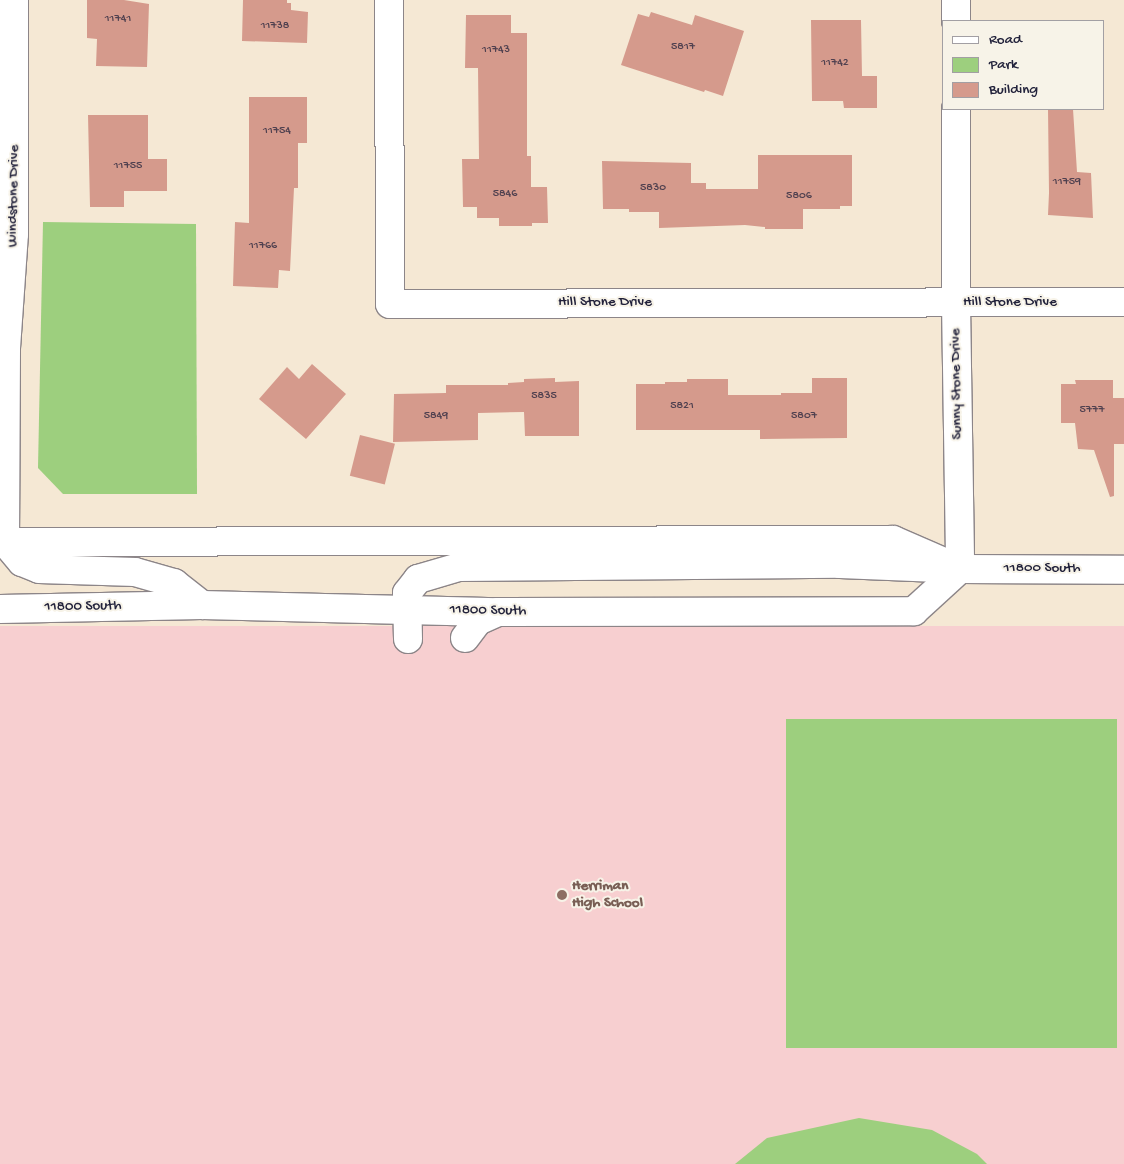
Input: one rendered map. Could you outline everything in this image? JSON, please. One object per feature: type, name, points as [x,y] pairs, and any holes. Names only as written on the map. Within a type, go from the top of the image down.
[{"type":"main road","name":"Windstone Drive","points":[[2,543],[4,295],[14,234],[14,0]]},
{"type":"main road","name":"Hill Stone Drive","points":[[390,0],[390,304],[1124,302]]},
{"type":"main road","points":[[956,0],[956,20]]},
{"type":"main road","name":"Sunny Stone Drive","points":[[956,110],[956,302],[960,569]]},
{"type":"main road","name":"11800 South","points":[[2,543],[893,540],[960,569],[1124,570]]},
{"type":"main road","points":[[2,543],[22,562],[39,569],[135,572],[174,584],[202,605]]},
{"type":"main road","points":[[408,639],[407,593],[418,579],[459,567],[840,564],[960,569]]},
{"type":"main road","name":"11800 South","points":[[0,609],[202,605],[498,612],[914,611],[960,569]]},
{"type":"main road","points":[[465,638],[478,621],[498,612]]},
{"type":"shaded area","name":"Herriman High School","points":[[0,626],[1124,626],[1124,1164],[0,1164]]},
{"type":"green space","points":[[43,222],[196,224],[197,494],[63,494],[38,468]]},
{"type":"green space","points":[[786,719],[1117,719],[1117,1048],[786,1048]]},
{"type":"green space","points":[[859,1118],[932,1130],[977,1154],[987,1164],[735,1164],[767,1138]]},
{"type":"building","points":[[87,0],[124,0],[149,4],[147,67],[96,66],[97,39],[87,38]]},
{"type":"building","points":[[243,0],[287,0],[287,3],[291,3],[291,10],[308,12],[307,43],[242,41]]},
{"type":"building","points":[[651,12],[692,25],[695,15],[744,31],[723,96],[705,90],[704,92],[621,65],[638,14],[649,17]]},
{"type":"building","points":[[466,15],[511,15],[511,33],[527,33],[527,156],[531,156],[531,187],[547,187],[548,223],[532,223],[532,226],[499,226],[499,218],[477,218],[477,207],[463,207],[462,159],[479,159],[478,68],[465,68]]},
{"type":"building","points":[[811,20],[861,20],[862,76],[877,76],[877,108],[844,108],[843,101],[812,101]]},
{"type":"building","points":[[249,97],[307,97],[307,143],[298,143],[298,188],[294,188],[290,271],[279,270],[278,288],[233,286],[235,222],[249,223]]},
{"type":"building","points":[[1048,110],[1073,110],[1077,172],[1091,173],[1093,218],[1048,215]]},
{"type":"building","points":[[88,115],[148,115],[148,159],[167,159],[167,191],[124,191],[124,207],[90,207]]},
{"type":"building","points":[[758,155],[852,155],[852,206],[840,206],[840,209],[803,209],[803,229],[765,229],[765,227],[745,225],[659,228],[659,212],[629,212],[629,209],[603,209],[602,161],[691,163],[691,183],[706,183],[706,189],[758,189]]},
{"type":"building","points":[[312,364],[346,394],[306,439],[259,399],[287,367],[299,379]]},
{"type":"building","points":[[555,378],[555,382],[579,381],[579,436],[525,436],[524,412],[478,413],[478,440],[393,442],[394,394],[446,393],[446,385],[508,385],[508,383],[524,382],[524,379]]},
{"type":"building","points":[[812,378],[847,378],[847,438],[760,439],[760,430],[636,430],[636,384],[687,382],[687,379],[728,379],[728,395],[781,395],[781,393],[812,393]]},
{"type":"building","points":[[1075,380],[1113,380],[1113,398],[1124,398],[1124,444],[1114,444],[1114,496],[1110,497],[1094,450],[1078,449],[1075,423],[1061,423],[1061,384],[1076,384]]},
{"type":"building","points":[[360,435],[395,444],[385,484],[350,476]]},
{"type":"place","name":"Herriman High School","points":[[562,895]]}]
